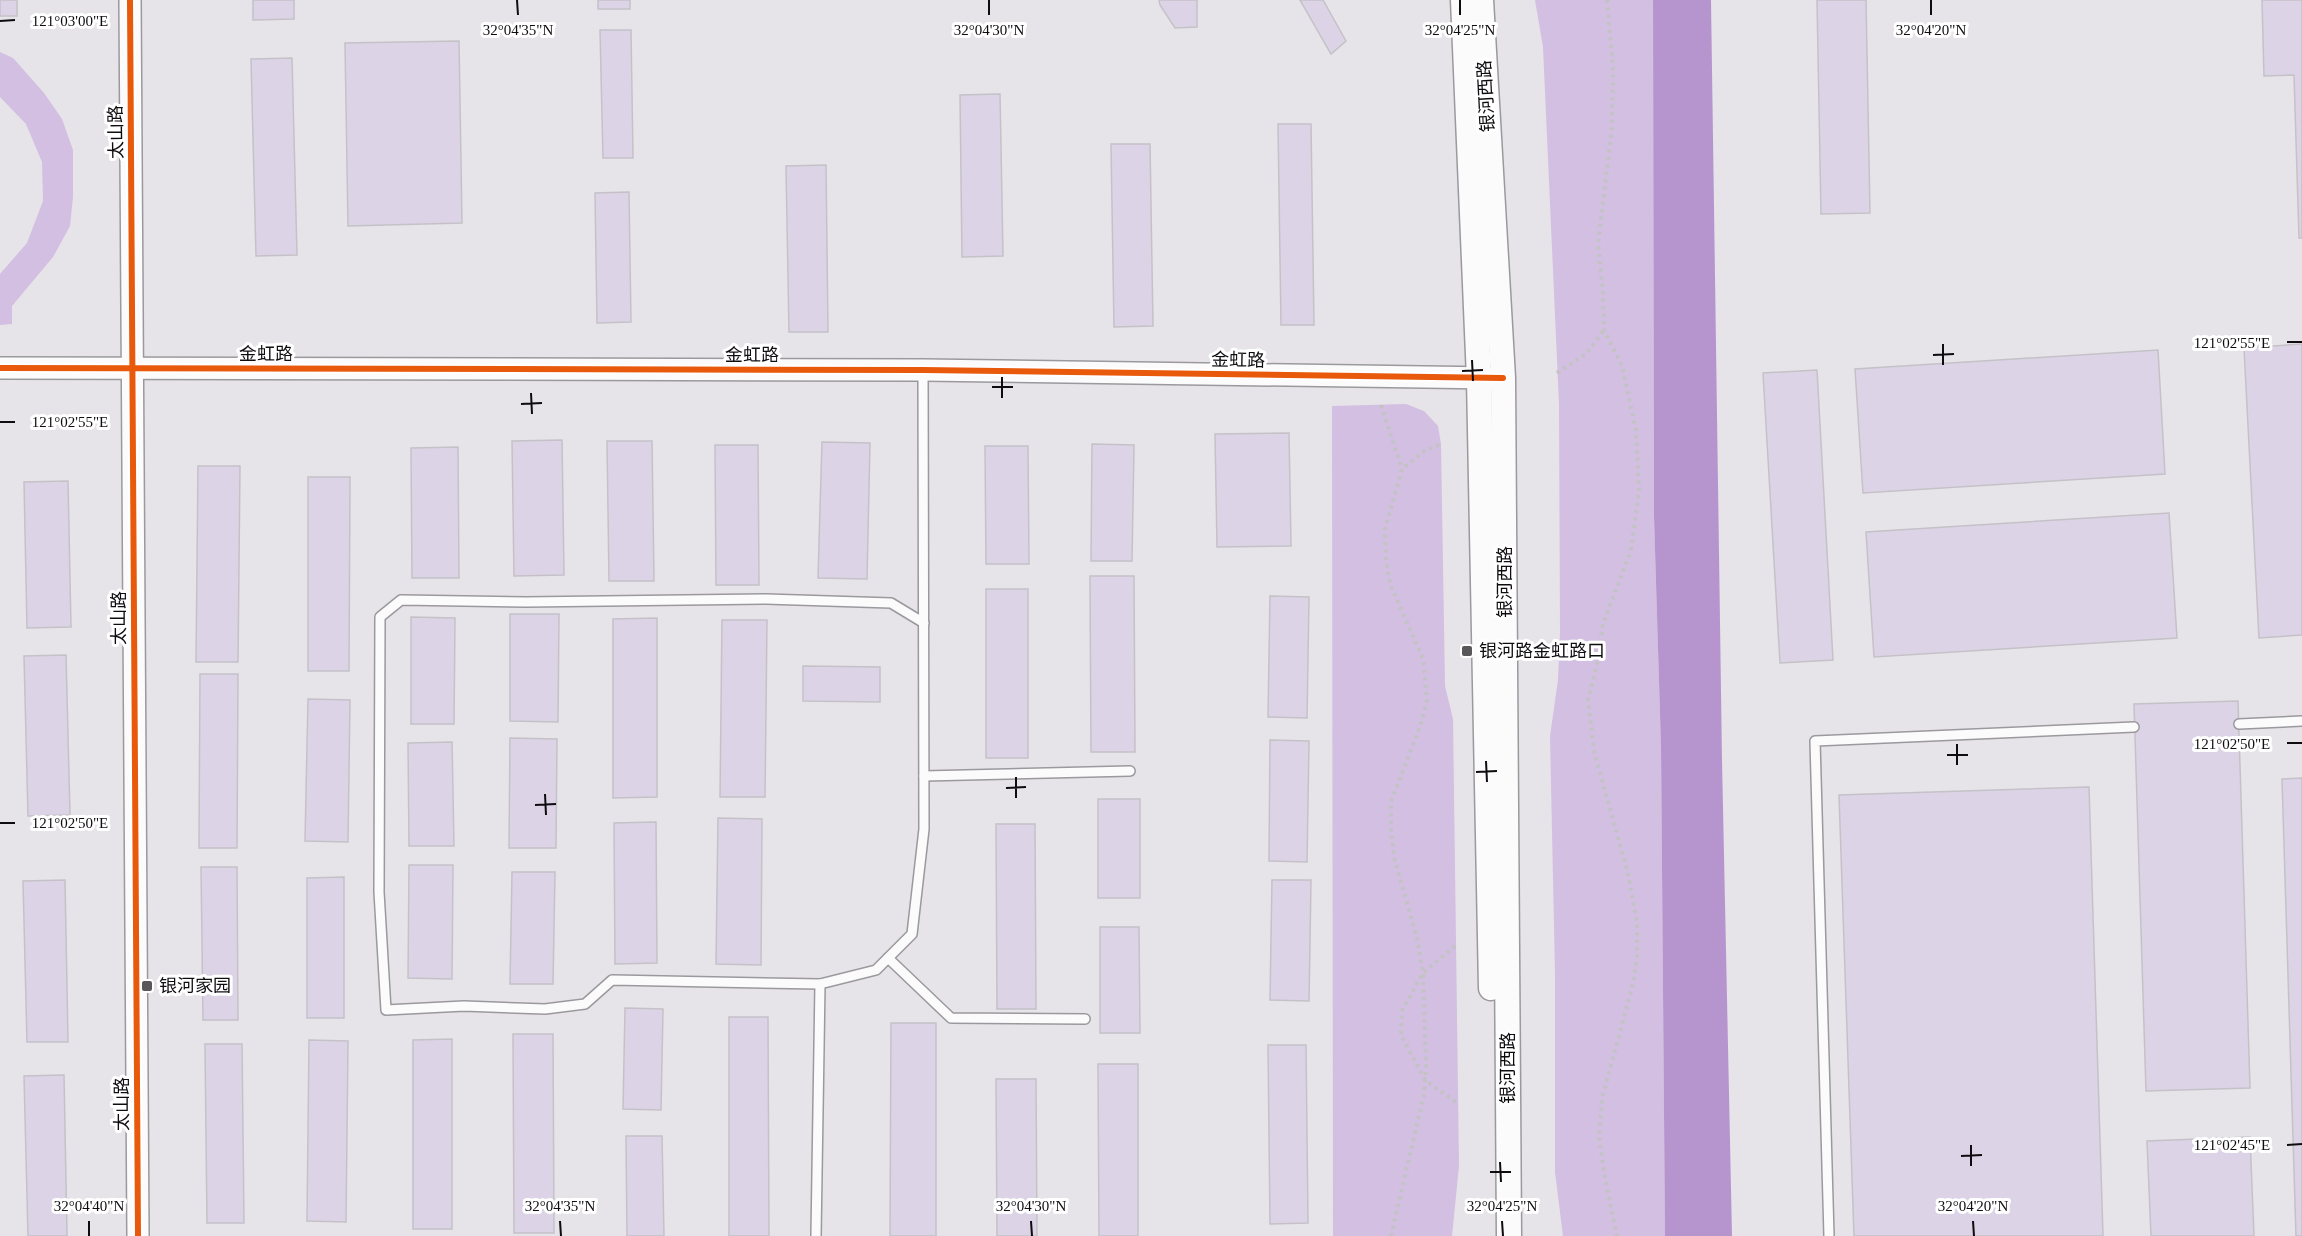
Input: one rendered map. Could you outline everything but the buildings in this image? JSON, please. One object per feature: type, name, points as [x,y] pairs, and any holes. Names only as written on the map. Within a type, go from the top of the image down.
[{"type":"main road","name":"银河西路","points":[[1462,0],[1491,378],[1492,1236]]},
{"type":"main road","name":"银河西路","points":[[1481,0],[1509,1236]]},
{"type":"street","name":"太山路","points":[[130,0],[138,1236]]},
{"type":"street","name":"金虹路","points":[[0,368],[923,370],[1491,378]]},
{"type":"lane","points":[[923,370],[924,623],[924,829],[912,934],[876,970],[820,984],[612,980],[585,1004],[545,1009],[464,1006],[386,1010],[379,892],[381,617],[401,600],[526,602],[766,599],[891,603],[924,623]]},
{"type":"lane","points":[[2239,724],[2302,721]]},
{"type":"lane","points":[[1829,1236],[1815,741],[2134,727]]},
{"type":"lane","points":[[924,776],[1130,771]]},
{"type":"lane","points":[[888,958],[951,1018],[1086,1019]]},
{"type":"lane","points":[[816,1236],[820,984]]},
{"type":"path","points":[[1607,0],[1613,67],[1612,127],[1598,245],[1604,330],[1622,366],[1636,430],[1639,490],[1631,550],[1603,624],[1588,700],[1594,751],[1628,873],[1637,923],[1637,958],[1632,988],[1602,1098],[1600,1127],[1605,1178],[1617,1236]]},
{"type":"path","points":[[1557,373],[1586,354],[1604,330]]},
{"type":"path","points":[[1381,405],[1402,469],[1385,529],[1390,584],[1423,659],[1427,701],[1420,727],[1391,802],[1394,857],[1418,938],[1423,973],[1425,1080],[1416,1130],[1391,1236]]},
{"type":"path","points":[[1402,469],[1424,451],[1441,444]]},
{"type":"path","points":[[1455,946],[1423,973],[1402,1011],[1401,1035],[1425,1080],[1457,1103]]},
{"type":"shaded area","points":[[1535,0],[1653,0],[1654,517],[1661,747],[1665,1236],[1563,1236],[1555,1172],[1555,972],[1550,736],[1558,680],[1560,632],[1559,404],[1543,47]]},
{"type":"shaded area","points":[[1653,0],[1711,0],[1722,760],[1732,1236],[1665,1236],[1661,747],[1654,517]]},
{"type":"shaded area","points":[[0,52],[13,58],[44,93],[62,119],[73,150],[73,197],[70,226],[53,257],[12,306],[12,324],[0,325],[0,274],[27,243],[43,201],[42,162],[26,124],[0,97]]},
{"type":"shaded area","points":[[1406,404],[1424,411],[1438,426],[1441,444],[1445,686],[1453,719],[1459,1166],[1452,1236],[1333,1236],[1332,406]]},
{"type":"cycle path","points":[[130,0],[138,1236]]},
{"type":"cycle path","points":[[0,368],[923,370],[1503,378]]},
{"type":"place","name":"银河路金虹路口","points":[[1467,651]]},
{"type":"place","name":"银河家园","points":[[147,986]]}]
